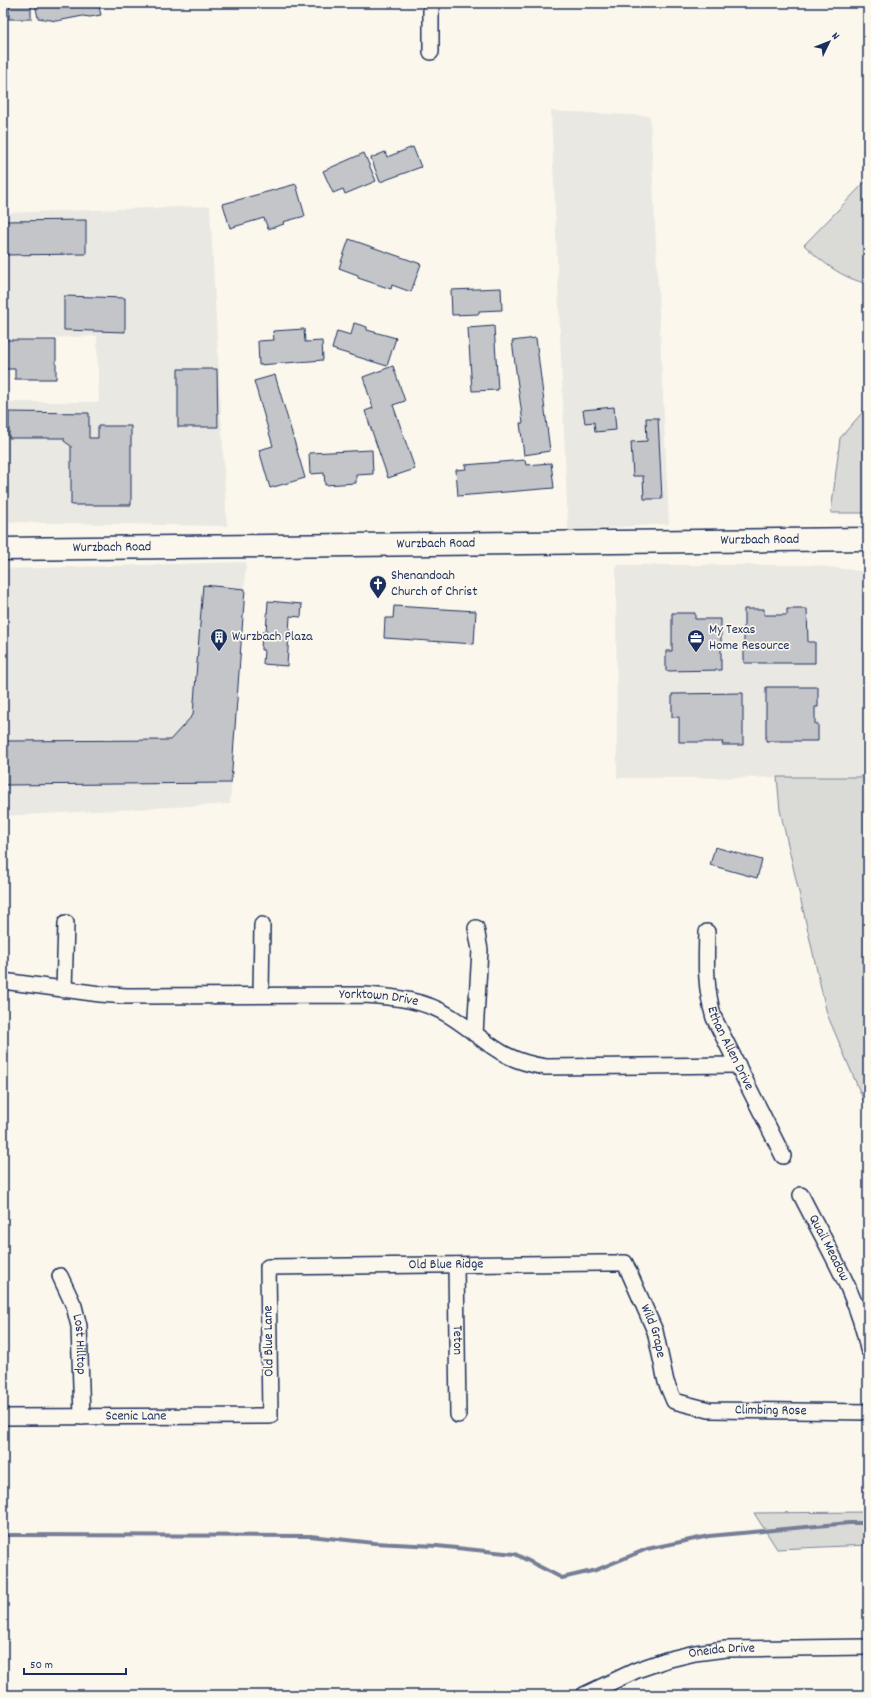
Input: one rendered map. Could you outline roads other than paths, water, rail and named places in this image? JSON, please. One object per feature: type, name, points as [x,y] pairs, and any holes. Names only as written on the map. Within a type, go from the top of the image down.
[{"type":"main road","name":"Wurzbach Road","points":[[3,548],[868,539]]},
{"type":"street","points":[[431,3],[431,52]]},
{"type":"street","points":[[64,990],[66,923]]},
{"type":"street","points":[[261,995],[262,925]]},
{"type":"street","points":[[475,1034],[480,950],[476,928]]},
{"type":"street","name":"Ethan Allen Drive","points":[[707,932],[706,974],[708,996],[714,1018],[783,1156]]},
{"type":"street","name":"Yorktown Drive","points":[[3,981],[64,990],[126,996],[365,995],[408,999],[449,1015],[506,1056],[525,1064],[546,1067],[738,1065]]},
{"type":"street","name":"Quail Meadow","points":[[801,1195],[851,1295],[859,1315],[868,1349]]},
{"type":"street","name":"Old Blue Ridge","points":[[268,1267],[625,1263]]},
{"type":"street","name":"Wild Grape","points":[[625,1263],[655,1331],[666,1382],[674,1401]]},
{"type":"street","name":"Teton","points":[[456,1265],[458,1416]]},
{"type":"street","name":"Old Blue Lane","points":[[268,1267],[270,1416]]},
{"type":"street","name":"Lost Hilltop","points":[[60,1276],[74,1306],[79,1326],[82,1417]]},
{"type":"street","name":"Climbing Rose","points":[[674,1401],[710,1410],[868,1412]]},
{"type":"street","name":"Scenic Lane","points":[[3,1417],[270,1416]]},
{"type":"street","name":"Oneida Drive","points":[[584,1695],[637,1670],[666,1660],[695,1653],[726,1650],[868,1647]]},
{"type":"waterway","points":[[3,1535],[310,1536],[374,1543],[437,1546],[515,1554],[562,1578],[596,1570],[647,1549],[709,1536],[849,1523],[868,1523]]},
{"type":"place","name":"Shenandoah Church of Christ","points":[[378,599]]},
{"type":"place","name":"Wurzbach Plaza","points":[[219,652]]},
{"type":"place","name":"My Texas Home Resource","points":[[696,653]]}]
